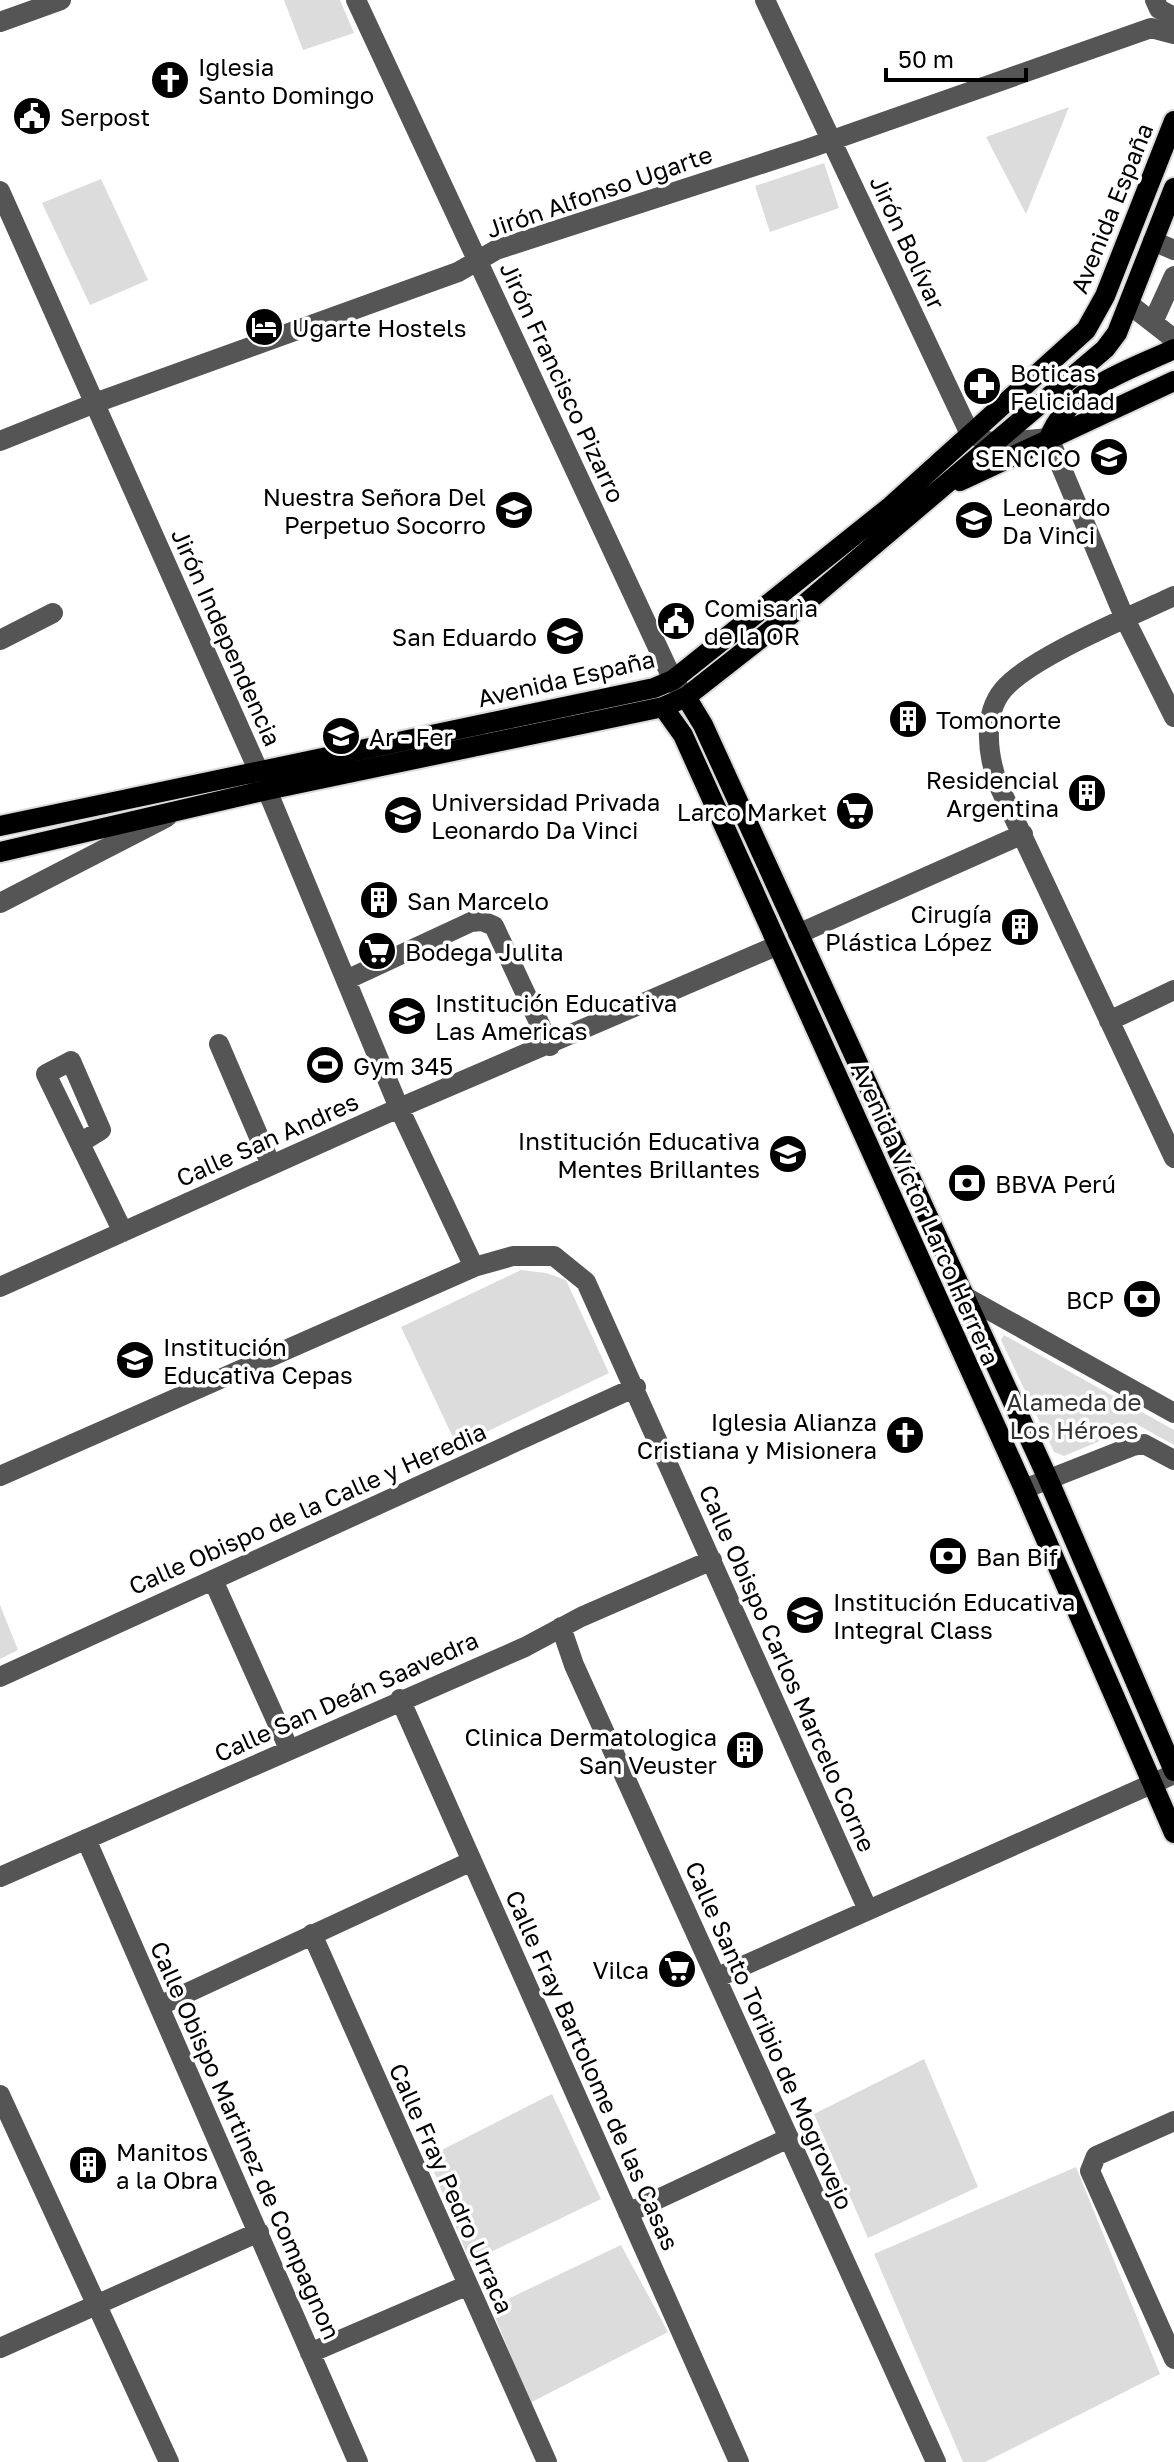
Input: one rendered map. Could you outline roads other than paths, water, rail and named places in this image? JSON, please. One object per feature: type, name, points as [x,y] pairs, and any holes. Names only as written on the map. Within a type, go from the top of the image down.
[{"type":"main road","name":"Avenida España","points":[[0,826],[257,769],[654,688],[673,680],[806,576],[1076,341],[1094,319],[1174,121]]},
{"type":"main road","name":"Avenida España","points":[[0,852],[267,790],[663,707],[686,697],[807,602],[1088,366],[1117,333],[1174,188]]},
{"type":"main road","points":[[1117,333],[1116,353],[1127,371]]},
{"type":"main road","points":[[1049,438],[1065,411],[1080,396],[1127,371],[1168,334]]},
{"type":"main road","points":[[931,496],[1174,381]]},
{"type":"main road","name":"Avenida Víctor Larco Herrera","points":[[686,697],[703,725],[1049,1481],[1174,1772]]},
{"type":"main road","name":"Avenida Víctor Larco Herrera","points":[[663,707],[683,735],[1024,1489],[1174,1833]]},
{"type":"street","points":[[0,22],[61,0]]},
{"type":"street","name":"Jirón Francisco Pizarro","points":[[356,0],[673,680],[686,697]]},
{"type":"street","name":"Jirón Bolívar","points":[[765,0],[970,434]]},
{"type":"street","name":"Jirón Alfonso Ugarte","points":[[0,441],[95,403],[458,272],[496,250],[831,139],[1160,13],[1174,34]]},
{"type":"street","name":"Jirón Independencia","points":[[0,191],[267,790],[399,1108]]},
{"type":"street","points":[[1153,241],[1174,250]]},
{"type":"street","points":[[1168,334],[1174,276]]},
{"type":"street","points":[[1129,304],[1168,334]]},
{"type":"street","points":[[970,434],[993,443],[1049,438],[1125,619],[1174,717]]},
{"type":"street","points":[[1174,596],[1025,669],[1001,691],[990,720],[990,760],[1174,1158]]},
{"type":"street","points":[[0,640],[53,613]]},
{"type":"street","points":[[0,903],[175,813]]},
{"type":"street","points":[[798,934],[1023,834]]},
{"type":"street","points":[[346,980],[471,922],[482,921],[494,926],[550,1046]]},
{"type":"street","name":"Calle San Andres","points":[[0,1287],[399,1108],[550,1046],[776,946]]},
{"type":"street","points":[[1109,1021],[1174,990]]},
{"type":"street","points":[[219,1044],[271,1165]]},
{"type":"street","points":[[399,1108],[474,1267]]},
{"type":"street","points":[[80,1143],[123,1232]]},
{"type":"street","name":"Calle Obispo Carlos Marcelo Corne","points":[[0,1476],[474,1267],[513,1256],[554,1256],[586,1282],[636,1387],[868,1910]]},
{"type":"street","points":[[962,1295],[1174,1413]]},
{"type":"street","name":"Calle Obispo de la Calle y Heredia","points":[[0,1677],[636,1387]]},
{"type":"street","points":[[1024,1489],[1133,1446],[1144,1444],[1174,1460]]},
{"type":"street","name":"Calle San Deán Saavedra","points":[[0,1877],[400,1699],[525,1647],[561,1627],[712,1560]]},
{"type":"street","points":[[213,1580],[289,1749]]},
{"type":"street","name":"Calle Santo Toribio de Mogrovejo","points":[[561,1627],[574,1665],[936,2462]]},
{"type":"street","name":"Calle Fray Bartolome de las Casas","points":[[400,1699],[739,2462]]},
{"type":"street","points":[[716,1978],[1174,1772]]},
{"type":"street","name":"Calle Obispo Martinez de Compagnon","points":[[86,1839],[358,2462]]},
{"type":"street","points":[[159,2006],[472,1861]]},
{"type":"street","name":"Calle Fray Pedro Urraca","points":[[312,1934],[547,2462]]},
{"type":"street","points":[[0,2095],[169,2462]]},
{"type":"street","points":[[1174,2121],[1096,2156],[1090,2171],[1174,2359]]},
{"type":"street","points":[[628,2213],[789,2138]]},
{"type":"street","points":[[0,2348],[259,2232]]},
{"type":"street","points":[[310,2353],[468,2285]]},
{"type":"place","name":"Iglesia Santo Domingo","points":[[170,80]]},
{"type":"place","name":"Serpost","points":[[32,116]]},
{"type":"place","name":"Ugarte Hostels","points":[[264,327]]},
{"type":"place","name":"Boticas Felicidad","points":[[982,386]]},
{"type":"place","name":"SENCICO","points":[[1109,457]]},
{"type":"place","name":"Nuestra Señora Del Perpetuo Socorro","points":[[514,510]]},
{"type":"place","name":"Leonardo Da Vinci","points":[[974,520]]},
{"type":"place","name":"Comisarìa de la OR","points":[[676,621]]},
{"type":"place","name":"San Eduardo","points":[[565,636]]},
{"type":"place","name":"Tomonorte","points":[[908,719]]},
{"type":"place","name":"Ar - Fer","points":[[341,736]]},
{"type":"place","name":"Residencial Argentina","points":[[1087,793]]},
{"type":"place","name":"Larco Market","points":[[855,811]]},
{"type":"place","name":"Universidad Privada Leonardo Da Vinci","points":[[403,815]]},
{"type":"place","name":"San Marcelo","points":[[379,900]]},
{"type":"place","name":"Cirugía Plástica López","points":[[1020,927]]},
{"type":"place","name":"Bodega Julita","points":[[377,951]]},
{"type":"place","name":"Institución Educativa Las Americas","points":[[407,1016]]},
{"type":"place","name":"Gym 345","points":[[325,1065]]},
{"type":"place","name":"Institución Educativa Mentes Brillantes","points":[[788,1154]]},
{"type":"place","name":"BBVA Perú","points":[[967,1183]]},
{"type":"place","name":"BCP","points":[[1142,1299]]},
{"type":"place","name":"Institución Educativa Cepas","points":[[135,1360]]},
{"type":"place","name":"Iglesia Alianza Cristiana y Misionera","points":[[905,1435]]},
{"type":"place","name":"Ban Bif","points":[[948,1556]]},
{"type":"place","name":"Institución Educativa Integral Class","points":[[805,1615]]},
{"type":"place","name":"Clinica Dermatologica San Veuster","points":[[745,1750]]},
{"type":"place","name":"Vilca","points":[[677,1969]]},
{"type":"place","name":"Manitos a la Obra","points":[[88,2165]]},
{"type":"park label","name":"Alameda de Los Héroes","points":[[1074,1415]]}]
